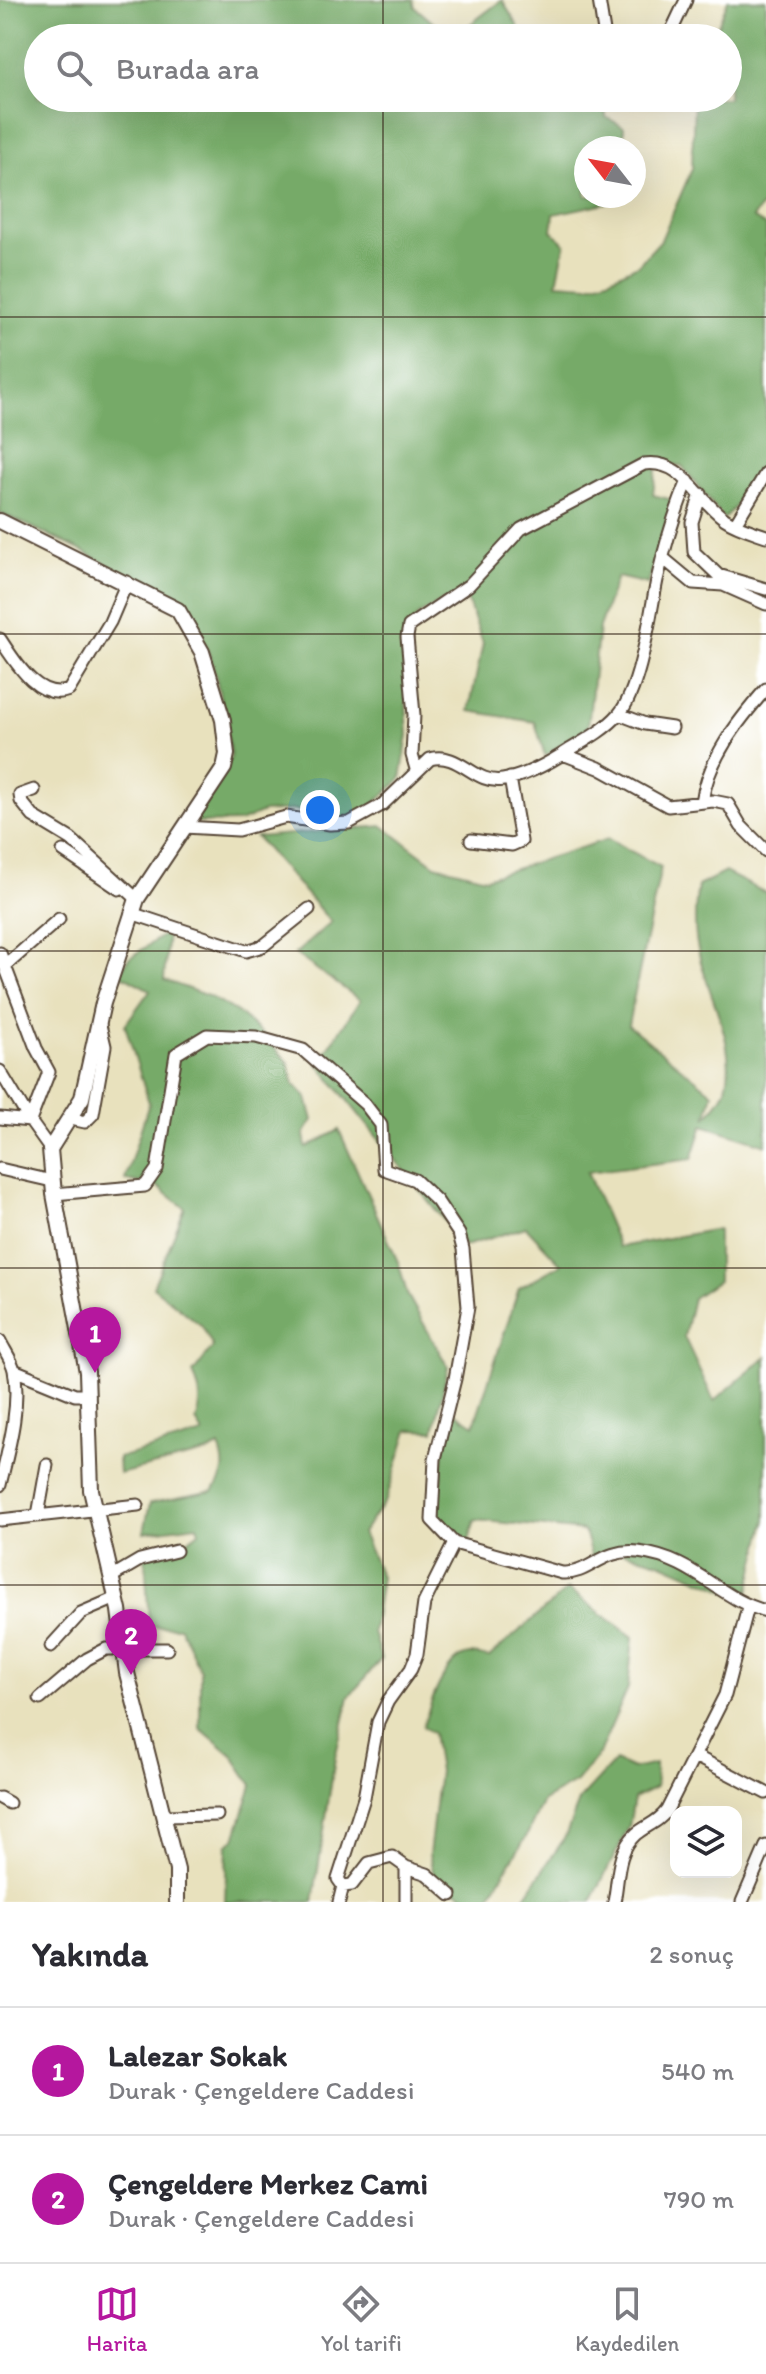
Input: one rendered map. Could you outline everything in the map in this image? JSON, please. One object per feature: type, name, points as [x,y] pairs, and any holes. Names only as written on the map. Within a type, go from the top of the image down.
[{"type":"main road","points":[[0,521],[178,610],[187,620],[202,652],[223,720],[227,754],[224,768],[137,899],[99,1020],[88,1080],[71,1119],[50,1149],[53,1188],[89,1395],[90,1473],[95,1511],[177,1870],[177,1902]]},
{"type":"street","points":[[599,0],[603,24]]},
{"type":"street","points":[[675,24],[686,0]]},
{"type":"street","points":[[416,769],[412,755],[414,715],[407,637],[413,621],[469,585],[521,529],[644,464],[664,464],[688,481],[724,518],[766,536]]},
{"type":"street","points":[[735,524],[766,473]]},
{"type":"street","points":[[184,827],[245,830],[286,817],[330,824],[349,823],[382,805],[416,769],[430,759],[444,757],[490,781],[510,778],[563,754],[619,714],[639,662],[675,512],[688,481]]},
{"type":"street","points":[[701,494],[692,522],[694,552],[718,575],[766,589]]},
{"type":"street","points":[[663,558],[693,583],[732,587],[766,604]]},
{"type":"street","points":[[0,639],[23,673],[34,682],[51,690],[69,690],[110,622],[127,582]]},
{"type":"street","points":[[702,802],[706,781],[732,731],[766,689]]},
{"type":"street","points":[[619,714],[645,724],[672,728]]},
{"type":"street","points":[[563,754],[599,768],[668,806],[702,802],[728,804],[741,826],[766,851]]},
{"type":"street","points":[[471,840],[512,845],[521,841],[510,778]]},
{"type":"street","points":[[34,790],[20,795],[24,807],[71,839],[137,899]]},
{"type":"street","points":[[63,851],[137,899]]},
{"type":"street","points":[[131,913],[246,951],[263,946],[309,909]]},
{"type":"street","points":[[5,966],[59,919]]},
{"type":"street","points":[[0,953],[36,1048],[49,1072],[30,1121]]},
{"type":"street","points":[[0,1169],[53,1188],[145,1186],[157,1169],[176,1054],[207,1035],[256,1037],[312,1056],[365,1104],[381,1125],[384,1169],[415,1180],[437,1201],[459,1234],[468,1307],[455,1379],[435,1459],[432,1520],[454,1543],[562,1573],[579,1571],[614,1552],[657,1555],[706,1577],[748,1607],[766,1611]]},
{"type":"street","points":[[0,1071],[50,1149]]},
{"type":"street","points":[[0,1118],[30,1121]]},
{"type":"street","points":[[0,1341],[14,1370],[13,1416],[0,1485]]},
{"type":"street","points":[[14,1370],[75,1395],[89,1395]]},
{"type":"street","points":[[38,1515],[47,1465]]},
{"type":"street","points":[[0,1520],[138,1505]]},
{"type":"street","points":[[339,1902],[343,1886],[338,1879],[364,1798],[378,1722],[388,1701],[411,1669],[417,1654],[424,1603],[454,1543]]},
{"type":"street","points":[[111,1577],[140,1560],[176,1551]]},
{"type":"street","points":[[51,1646],[81,1613],[116,1598]]},
{"type":"street","points":[[614,1902],[618,1868],[626,1844],[661,1819],[725,1695],[748,1607]]},
{"type":"street","points":[[40,1699],[87,1659],[106,1649],[167,1649]]},
{"type":"street","points":[[695,1756],[766,1793]]},
{"type":"street","points":[[163,1816],[217,1815]]},
{"type":"street","points":[[742,1902],[766,1846]]},
{"type":"street","points":[[343,1886],[352,1885],[369,1863],[392,1857],[406,1867],[427,1874],[451,1895]]},
{"type":"street","points":[[406,1867],[406,1902]]},
{"type":"green space","points":[[0,0],[413,0],[415,7],[435,24],[24,24],[24,112],[606,112],[606,117],[624,127],[624,136],[574,136],[574,208],[582,208],[554,214],[552,231],[565,244],[557,283],[589,285],[638,265],[661,240],[692,169],[694,112],[742,112],[742,24],[719,24],[728,0],[766,0],[766,200],[753,218],[766,226],[766,449],[746,495],[724,519],[682,466],[657,462],[653,495],[673,500],[648,584],[617,577],[599,627],[588,727],[545,756],[535,722],[469,711],[483,643],[466,597],[445,600],[417,616],[403,652],[408,735],[401,779],[359,818],[335,822],[296,810],[263,812],[240,822],[195,823],[231,757],[214,669],[201,636],[193,621],[160,594],[73,547],[0,513]]},
{"type":"green space","points":[[502,0],[517,24],[470,24]]},
{"type":"green space","points":[[383,826],[435,865],[486,878],[608,839],[661,867],[628,1025],[713,1093],[706,1118],[725,1092],[729,1071],[725,1037],[697,945],[695,920],[698,886],[725,872],[766,893],[766,1145],[703,1125],[692,1159],[587,1172],[619,1247],[718,1229],[718,1281],[693,1298],[684,1337],[714,1401],[766,1357],[766,1520],[747,1600],[662,1563],[618,1550],[592,1559],[584,1531],[475,1520],[468,1544],[438,1520],[447,1407],[474,1425],[519,1288],[561,1264],[526,1227],[465,1246],[318,1064],[360,1000],[295,954],[331,922],[256,837]]},
{"type":"green space","points":[[168,932],[164,980],[208,996],[237,1012],[288,1062],[294,1084],[307,1098],[313,1120],[304,1134],[306,1148],[339,1130],[399,1264],[407,1294],[448,1367],[434,1431],[408,1430],[386,1500],[362,1533],[381,1577],[373,1632],[381,1659],[349,1697],[335,1758],[313,1902],[225,1902],[227,1845],[235,1839],[252,1785],[232,1755],[200,1728],[200,1670],[180,1627],[149,1626],[145,1556],[182,1545],[199,1532],[197,1525],[144,1532],[150,1503],[213,1491],[223,1470],[219,1447],[119,1474],[118,1458],[203,1434],[196,1421],[200,1397],[193,1373],[213,1347],[202,1326],[153,1287],[185,1208],[157,1186],[125,1180],[149,1103],[125,1025],[150,990],[120,974],[128,959]]},
{"type":"green space","points":[[568,1589],[633,1637],[628,1688],[599,1754],[576,1782],[543,1801],[526,1837],[486,1902],[465,1902],[466,1896],[435,1879],[429,1855],[439,1771],[433,1733],[423,1727],[439,1684],[453,1663],[470,1654],[489,1657]]},
{"type":"green space","points":[[615,1761],[633,1769],[655,1764],[656,1787],[634,1798],[629,1827],[591,1902],[521,1902],[564,1839],[580,1799]]},
{"type":"place","name":"Lalezar Sokak","points":[[95,1373]]},
{"type":"place","name":"Çengeldere Merkez Cami","points":[[131,1675]]}]
